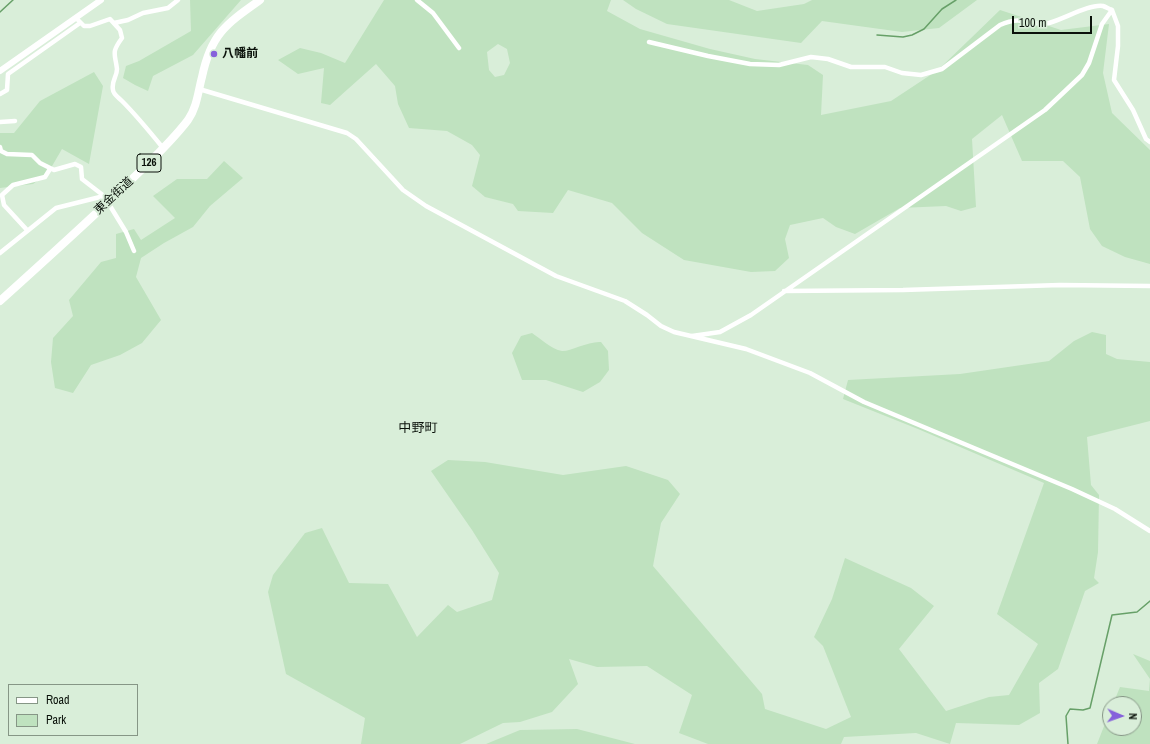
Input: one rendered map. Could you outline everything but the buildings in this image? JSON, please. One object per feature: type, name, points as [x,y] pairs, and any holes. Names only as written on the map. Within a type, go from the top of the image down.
[{"type":"highway","name":"東金街道","points":[[0,301],[106,199],[163,148],[188,119],[196,106],[207,59],[216,36],[233,19],[260,0]]},
{"type":"main road","points":[[0,71],[78,21],[102,0]]},
{"type":"street","points":[[114,23],[128,20],[143,13],[168,8],[178,0]]},
{"type":"street","points":[[418,0],[433,13],[459,48]]},
{"type":"street","points":[[649,42],[750,64],[779,65],[811,57],[828,59],[851,67],[885,67],[902,73],[921,75],[942,69],[1000,25],[1008,21],[1017,19],[1040,24],[1049,23],[1091,8],[1103,6],[1112,10],[1118,26],[1118,46],[1114,80],[1133,110],[1146,139],[1150,142]]},
{"type":"street","points":[[689,337],[720,332],[750,315],[1045,110],[1082,75],[1089,63],[1102,24],[1112,10]]},
{"type":"street","points":[[0,94],[7,90],[8,74],[78,21],[84,26],[90,26],[110,19],[120,30],[122,38],[113,53],[117,70],[116,76],[112,82],[113,92],[144,123],[163,148]]},
{"type":"street","points":[[199,89],[347,133],[356,139],[403,190],[426,206],[556,276],[625,301],[662,326],[689,337],[746,349],[810,373],[864,402],[1072,489],[1115,509],[1150,531]]},
{"type":"street","points":[[0,122],[15,121]]},
{"type":"street","points":[[0,147],[1,151],[7,154],[32,155],[50,169],[60,170],[71,165],[79,165],[82,170],[82,179],[106,199],[126,232],[134,250]]},
{"type":"street","points":[[27,230],[4,205],[2,195],[13,184],[45,177],[50,169]]},
{"type":"street","points":[[0,252],[56,208],[106,199]]},
{"type":"street","points":[[784,292],[1060,285],[1150,286]]},
{"type":"green space","points":[[190,0],[241,0],[193,55],[153,76],[148,91],[123,78],[126,66],[139,61],[191,31]]},
{"type":"green space","points":[[384,0],[611,0],[607,11],[640,29],[710,49],[755,59],[808,65],[823,75],[821,115],[891,101],[938,70],[1000,10],[1061,30],[1109,24],[1103,73],[1112,113],[1150,150],[1150,264],[1125,257],[1102,246],[1090,229],[1080,177],[1063,161],[1022,161],[1002,115],[972,139],[976,207],[961,211],[946,206],[900,208],[855,234],[836,227],[823,218],[790,225],[785,239],[789,258],[775,271],[751,272],[684,260],[642,233],[612,203],[568,190],[553,213],[518,211],[513,204],[485,197],[472,186],[480,155],[472,145],[447,131],[409,128],[398,104],[395,86],[376,64],[330,105],[321,103],[324,68],[298,74],[278,60],[300,48],[321,53],[345,63]],"holes":[[[498,44],[507,49],[510,63],[504,75],[495,77],[489,70],[487,52]]]},
{"type":"green space","points":[[623,0],[729,0],[757,11],[804,4],[812,0],[977,0],[939,28],[902,32],[822,21],[801,43],[667,24],[636,9]]},
{"type":"green space","points":[[94,72],[103,86],[89,164],[62,149],[48,173],[33,184],[0,188],[0,133],[14,133],[40,101]]},
{"type":"green space","points":[[224,161],[243,178],[210,206],[193,227],[141,258],[136,277],[161,320],[142,343],[120,355],[91,365],[73,393],[55,388],[51,362],[53,338],[73,316],[69,300],[101,262],[116,258],[116,234],[134,229],[141,240],[175,218],[153,196],[177,179],[207,179]]},
{"type":"green space","points":[[1092,332],[1106,335],[1106,354],[1117,359],[1150,362],[1150,421],[1087,437],[1091,485],[1099,495],[1098,552],[1094,578],[1099,583],[1085,591],[1058,669],[1039,683],[1040,713],[1019,725],[956,723],[950,744],[916,733],[844,737],[841,744],[708,744],[679,733],[692,695],[647,666],[597,667],[569,659],[578,684],[552,712],[520,722],[503,723],[460,744],[361,744],[365,718],[286,674],[268,592],[273,575],[305,533],[322,528],[349,583],[388,584],[417,637],[448,605],[457,612],[492,600],[499,573],[472,530],[431,471],[448,460],[485,462],[563,475],[626,466],[668,480],[680,494],[661,523],[653,566],[762,694],[765,709],[826,729],[851,717],[823,646],[814,637],[832,599],[845,558],[911,588],[934,606],[899,649],[946,711],[989,697],[1009,695],[1038,644],[997,614],[1044,483],[918,429],[843,399],[848,380],[960,374],[1049,361],[1074,341]]},
{"type":"green space","points":[[532,333],[550,346],[562,351],[590,343],[601,342],[608,351],[609,370],[600,382],[583,392],[546,380],[522,380],[512,353],[521,336]]},
{"type":"green space","points":[[1133,654],[1150,661],[1150,679]]},
{"type":"green space","points":[[1150,679],[1150,744],[1097,744],[1102,731],[1102,736],[1142,736],[1142,696],[1116,696],[1120,687],[1149,691]]},
{"type":"green space","points":[[577,729],[635,744],[486,744],[520,730]]},
{"type":"waterway","points":[[0,12],[13,0]]},
{"type":"waterway","points":[[877,35],[903,37],[912,35],[924,29],[942,9],[956,0]]},
{"type":"waterway","points":[[1068,744],[1066,716],[1070,709],[1083,710],[1090,708],[1112,615],[1137,612],[1150,601]]},
{"type":"place","name":"八幡前","points":[[214,54]]},
{"type":"district","name":"中野町","points":[[418,429]]}]
